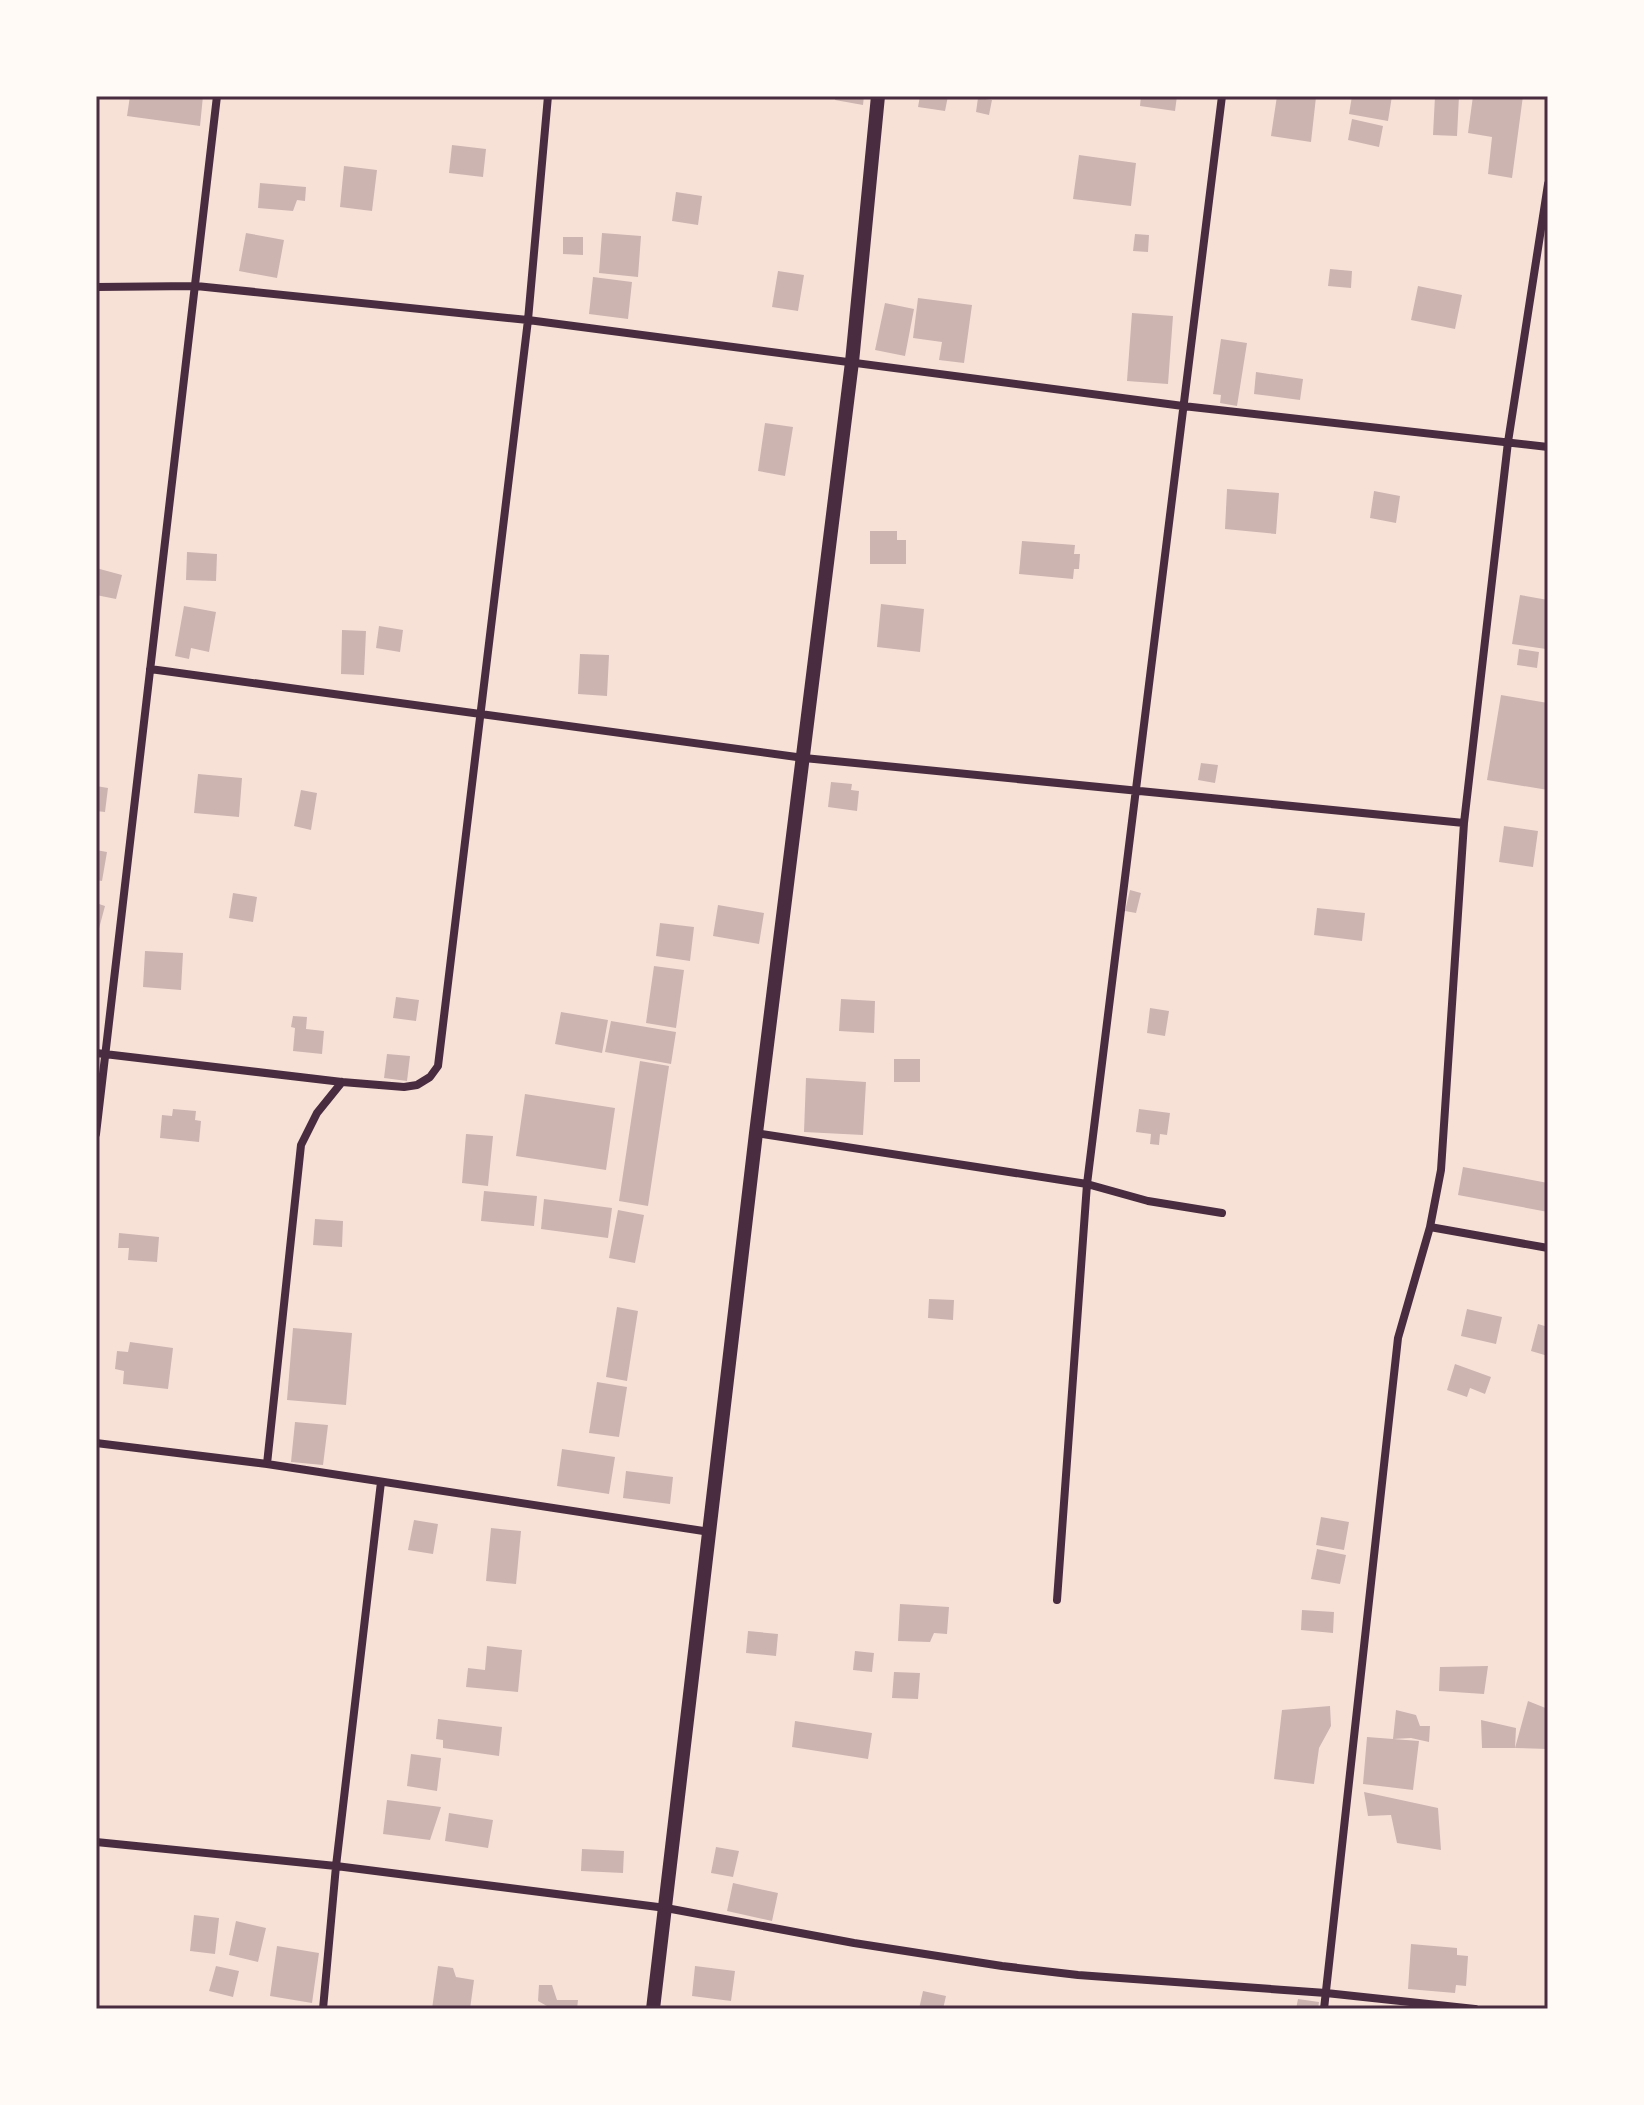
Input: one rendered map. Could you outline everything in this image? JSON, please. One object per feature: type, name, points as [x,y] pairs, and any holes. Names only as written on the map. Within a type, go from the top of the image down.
[{"type":"main road","points":[[653,2009],[756,1133],[852,362],[878,96]]},
{"type":"street","points":[[96,1134],[101,1053],[150,669],[217,96]]},
{"type":"street","points":[[101,1053],[404,1087],[417,1085],[430,1077],[438,1066],[528,320],[548,96]]},
{"type":"street","points":[[1057,1600],[1087,1184],[1222,96]]},
{"type":"street","points":[[1324,2009],[1398,1338],[1430,1227],[1441,1170],[1464,823],[1508,442],[1548,184]]},
{"type":"street","points":[[96,287],[196,286],[528,320],[1183,406],[1548,447]]},
{"type":"street","points":[[150,669],[804,758],[1464,823]]},
{"type":"street","points":[[267,1464],[301,1145],[317,1113],[342,1082]]},
{"type":"street","points":[[756,1133],[1087,1184],[1148,1201],[1222,1213]]},
{"type":"street","points":[[1430,1227],[1548,1248]]},
{"type":"street","points":[[96,1443],[267,1464],[711,1532]]},
{"type":"street","points":[[323,2009],[336,1866],[381,1482]]},
{"type":"street","points":[[96,1842],[336,1866],[666,1908],[854,1943],[1002,1966],[1078,1975],[1326,1993],[1475,2009]]},
{"type":"building","points":[[130,96],[203,96],[200,126],[127,116]]},
{"type":"building","points":[[836,96],[864,96],[863,105],[835,100]]},
{"type":"building","points":[[920,96],[948,96],[945,111],[918,107]]},
{"type":"building","points":[[1141,96],[1177,96],[1175,111],[1140,106]]},
{"type":"building","points":[[1277,96],[1316,97],[1311,142],[1271,136]]},
{"type":"building","points":[[1352,96],[1392,96],[1388,121],[1349,114]]},
{"type":"building","points":[[1435,96],[1459,96],[1457,136],[1433,135]]},
{"type":"building","points":[[1473,96],[1523,96],[1512,178],[1488,174],[1492,137],[1468,133]]},
{"type":"building","points":[[978,98],[992,100],[989,115],[976,112]]},
{"type":"building","points":[[1352,119],[1383,126],[1379,147],[1348,140]]},
{"type":"building","points":[[452,145],[486,149],[483,177],[449,173]]},
{"type":"building","points":[[1079,155],[1136,163],[1131,206],[1073,199]]},
{"type":"building","points":[[344,166],[377,170],[372,211],[340,207]]},
{"type":"building","points":[[260,183],[306,187],[305,201],[297,200],[293,211],[258,208]]},
{"type":"building","points":[[676,192],[702,196],[698,225],[672,221]]},
{"type":"building","points":[[246,233],[284,240],[277,278],[239,271]]},
{"type":"building","points":[[602,233],[641,236],[638,277],[599,273]]},
{"type":"building","points":[[1135,234],[1149,235],[1148,252],[1133,251]]},
{"type":"building","points":[[563,237],[583,237],[583,255],[563,254]]},
{"type":"building","points":[[1330,269],[1352,271],[1351,288],[1328,286]]},
{"type":"building","points":[[778,271],[804,275],[798,311],[772,307]]},
{"type":"building","points":[[593,277],[632,282],[628,319],[589,314]]},
{"type":"building","points":[[1418,286],[1462,295],[1455,329],[1411,320]]},
{"type":"building","points":[[918,298],[972,305],[964,363],[939,360],[942,342],[913,338]]},
{"type":"building","points":[[885,303],[914,309],[905,356],[875,350]]},
{"type":"building","points":[[1132,313],[1173,316],[1168,384],[1127,381]]},
{"type":"building","points":[[1221,339],[1247,343],[1237,406],[1220,403],[1221,395],[1213,394]]},
{"type":"building","points":[[1256,372],[1303,379],[1300,400],[1254,394]]},
{"type":"building","points":[[765,423],[793,427],[785,476],[758,471]]},
{"type":"building","points":[[1227,489],[1279,493],[1276,534],[1225,529]]},
{"type":"building","points":[[1374,491],[1400,496],[1396,523],[1370,518]]},
{"type":"building","points":[[870,531],[897,531],[897,540],[906,540],[906,564],[870,564]]},
{"type":"building","points":[[1022,541],[1075,545],[1074,554],[1080,554],[1079,569],[1074,569],[1073,579],[1019,574]]},
{"type":"building","points":[[187,552],[217,554],[216,581],[186,580]]},
{"type":"building","points":[[96,568],[122,575],[116,599],[96,595]]},
{"type":"building","points":[[1520,595],[1548,600],[1546,649],[1512,644]]},
{"type":"building","points":[[881,604],[924,609],[920,652],[877,647]]},
{"type":"building","points":[[184,606],[216,612],[209,652],[191,648],[189,659],[175,656]]},
{"type":"building","points":[[379,626],[403,630],[400,652],[376,648]]},
{"type":"building","points":[[342,630],[366,631],[364,675],[341,674]]},
{"type":"building","points":[[1519,649],[1539,652],[1537,668],[1517,665]]},
{"type":"building","points":[[580,654],[609,655],[607,696],[578,694]]},
{"type":"building","points":[[1501,695],[1548,703],[1548,790],[1487,780]]},
{"type":"building","points":[[1201,763],[1218,765],[1215,783],[1198,780]]},
{"type":"building","points":[[198,774],[242,778],[239,817],[194,813]]},
{"type":"building","points":[[831,782],[852,784],[851,790],[859,791],[857,811],[828,807]]},
{"type":"building","points":[[96,786],[108,788],[105,812],[96,811]]},
{"type":"building","points":[[301,790],[317,793],[311,830],[294,826]]},
{"type":"building","points":[[1504,826],[1538,831],[1533,867],[1499,862]]},
{"type":"building","points":[[96,850],[107,852],[102,881],[96,880]]},
{"type":"building","points":[[1130,890],[1141,893],[1136,913],[1125,911]]},
{"type":"building","points":[[233,893],[257,897],[253,922],[229,918]]},
{"type":"building","points":[[96,903],[105,906],[97,936],[96,936]]},
{"type":"building","points":[[718,905],[764,913],[759,944],[713,936]]},
{"type":"building","points":[[1317,908],[1365,913],[1362,941],[1314,935]]},
{"type":"building","points":[[660,923],[694,927],[690,961],[656,956]]},
{"type":"building","points":[[145,951],[183,953],[181,990],[143,987]]},
{"type":"building","points":[[654,966],[684,970],[676,1028],[646,1023]]},
{"type":"building","points":[[396,997],[419,1000],[416,1021],[393,1018]]},
{"type":"building","points":[[841,999],[875,1001],[874,1033],[839,1031]]},
{"type":"building","points":[[1150,1008],[1169,1011],[1165,1036],[1147,1033]]},
{"type":"building","points":[[561,1012],[608,1020],[602,1053],[555,1044]]},
{"type":"building","points":[[293,1016],[307,1017],[306,1029],[324,1031],[322,1054],[293,1051]]},
{"type":"building","points":[[611,1021],[676,1032],[671,1064],[605,1052]]},
{"type":"building","points":[[387,1054],[410,1056],[407,1081],[384,1078]]},
{"type":"building","points":[[894,1059],[920,1059],[920,1082],[894,1082]]},
{"type":"building","points":[[640,1061],[669,1066],[648,1206],[619,1201]]},
{"type":"building","points":[[806,1078],[866,1082],[863,1135],[804,1132]]},
{"type":"building","points":[[525,1094],[615,1108],[606,1170],[516,1156]]},
{"type":"building","points":[[173,1109],[196,1111],[195,1120],[201,1121],[199,1142],[160,1138],[162,1115],[172,1116]]},
{"type":"building","points":[[1139,1109],[1170,1113],[1167,1135],[1160,1134],[1159,1145],[1150,1144],[1151,1134],[1136,1132]]},
{"type":"building","points":[[466,1134],[493,1136],[488,1186],[462,1183]]},
{"type":"building","points":[[1463,1167],[1548,1183],[1548,1212],[1458,1195]]},
{"type":"building","points":[[484,1191],[537,1196],[534,1226],[481,1221]]},
{"type":"building","points":[[544,1199],[612,1208],[608,1238],[541,1229]]},
{"type":"building","points":[[618,1210],[644,1215],[635,1263],[609,1258]]},
{"type":"building","points":[[315,1219],[343,1221],[342,1247],[313,1245]]},
{"type":"building","points":[[119,1233],[159,1237],[157,1262],[128,1260],[129,1248],[118,1248]]},
{"type":"building","points":[[929,1299],[954,1300],[953,1320],[928,1318]]},
{"type":"building","points":[[617,1307],[638,1311],[627,1381],[606,1377]]},
{"type":"building","points":[[1467,1309],[1502,1317],[1496,1344],[1461,1336]]},
{"type":"building","points":[[1538,1324],[1548,1327],[1548,1356],[1531,1351]]},
{"type":"building","points":[[293,1328],[352,1333],[346,1405],[287,1400]]},
{"type":"building","points":[[130,1342],[173,1348],[168,1389],[123,1384],[124,1371],[115,1369],[117,1351],[128,1352]]},
{"type":"building","points":[[1455,1364],[1491,1377],[1485,1394],[1470,1388],[1467,1397],[1447,1390]]},
{"type":"building","points":[[597,1382],[627,1387],[619,1437],[589,1433]]},
{"type":"building","points":[[295,1422],[328,1425],[323,1465],[291,1462]]},
{"type":"building","points":[[562,1449],[615,1457],[609,1494],[557,1486]]},
{"type":"building","points":[[626,1471],[673,1477],[670,1504],[623,1498]]},
{"type":"building","points":[[1321,1517],[1349,1522],[1344,1550],[1316,1545]]},
{"type":"building","points":[[414,1520],[438,1524],[433,1554],[408,1550]]},
{"type":"building","points":[[491,1528],[521,1531],[516,1584],[486,1581]]},
{"type":"building","points":[[1317,1549],[1346,1555],[1340,1584],[1311,1579]]},
{"type":"building","points":[[900,1604],[949,1607],[947,1634],[934,1633],[930,1642],[898,1641]]},
{"type":"building","points":[[1302,1610],[1334,1612],[1333,1633],[1301,1630]]},
{"type":"building","points":[[748,1631],[778,1634],[776,1656],[746,1653]]},
{"type":"building","points":[[487,1646],[522,1650],[518,1692],[466,1687],[468,1668],[485,1670]]},
{"type":"building","points":[[855,1651],[874,1653],[872,1672],[853,1670]]},
{"type":"building","points":[[1488,1666],[1484,1694],[1439,1691],[1440,1667]]},
{"type":"building","points":[[894,1672],[920,1673],[918,1699],[892,1698]]},
{"type":"building","points":[[1528,1701],[1548,1709],[1548,1749],[1515,1748]]},
{"type":"building","points":[[1330,1706],[1331,1726],[1319,1748],[1314,1784],[1274,1779],[1282,1710]]},
{"type":"building","points":[[1396,1710],[1416,1715],[1420,1726],[1430,1726],[1429,1742],[1411,1738],[1393,1739]]},
{"type":"building","points":[[438,1719],[502,1727],[499,1756],[443,1748],[443,1740],[436,1739]]},
{"type":"building","points":[[1481,1720],[1516,1728],[1515,1748],[1482,1748]]},
{"type":"building","points":[[795,1721],[872,1733],[868,1759],[792,1747]]},
{"type":"building","points":[[1367,1737],[1419,1741],[1413,1790],[1363,1784]]},
{"type":"building","points":[[411,1754],[441,1758],[437,1791],[407,1786]]},
{"type":"building","points":[[1364,1792],[1438,1808],[1441,1850],[1397,1843],[1391,1815],[1368,1816]]},
{"type":"building","points":[[387,1800],[441,1807],[430,1840],[383,1834]]},
{"type":"building","points":[[449,1813],[493,1820],[488,1848],[445,1841]]},
{"type":"building","points":[[716,1847],[739,1851],[733,1877],[711,1873]]},
{"type":"building","points":[[582,1849],[624,1851],[623,1873],[581,1871]]},
{"type":"building","points":[[733,1883],[778,1893],[772,1921],[727,1911]]},
{"type":"building","points":[[194,1915],[219,1918],[215,1954],[190,1951]]},
{"type":"building","points":[[236,1921],[266,1928],[258,1962],[229,1955]]},
{"type":"building","points":[[1411,1944],[1457,1948],[1457,1955],[1468,1956],[1466,1986],[1456,1985],[1455,1993],[1408,1989]]},
{"type":"building","points":[[277,1946],[319,1953],[312,2003],[270,1996]]},
{"type":"building","points":[[216,1966],[239,1971],[233,1997],[209,1991]]},
{"type":"building","points":[[438,1966],[453,1968],[456,1977],[474,1980],[470,2009],[432,2009]]},
{"type":"building","points":[[695,1966],[735,1971],[731,2001],[692,1996]]},
{"type":"building","points":[[539,1985],[552,1985],[557,2000],[578,2000],[577,2009],[547,2009],[538,2001]]},
{"type":"building","points":[[923,1991],[946,1996],[943,2009],[919,2009]]},
{"type":"building","points":[[1298,1999],[1319,2002],[1318,2009],[1296,2009]]}]
